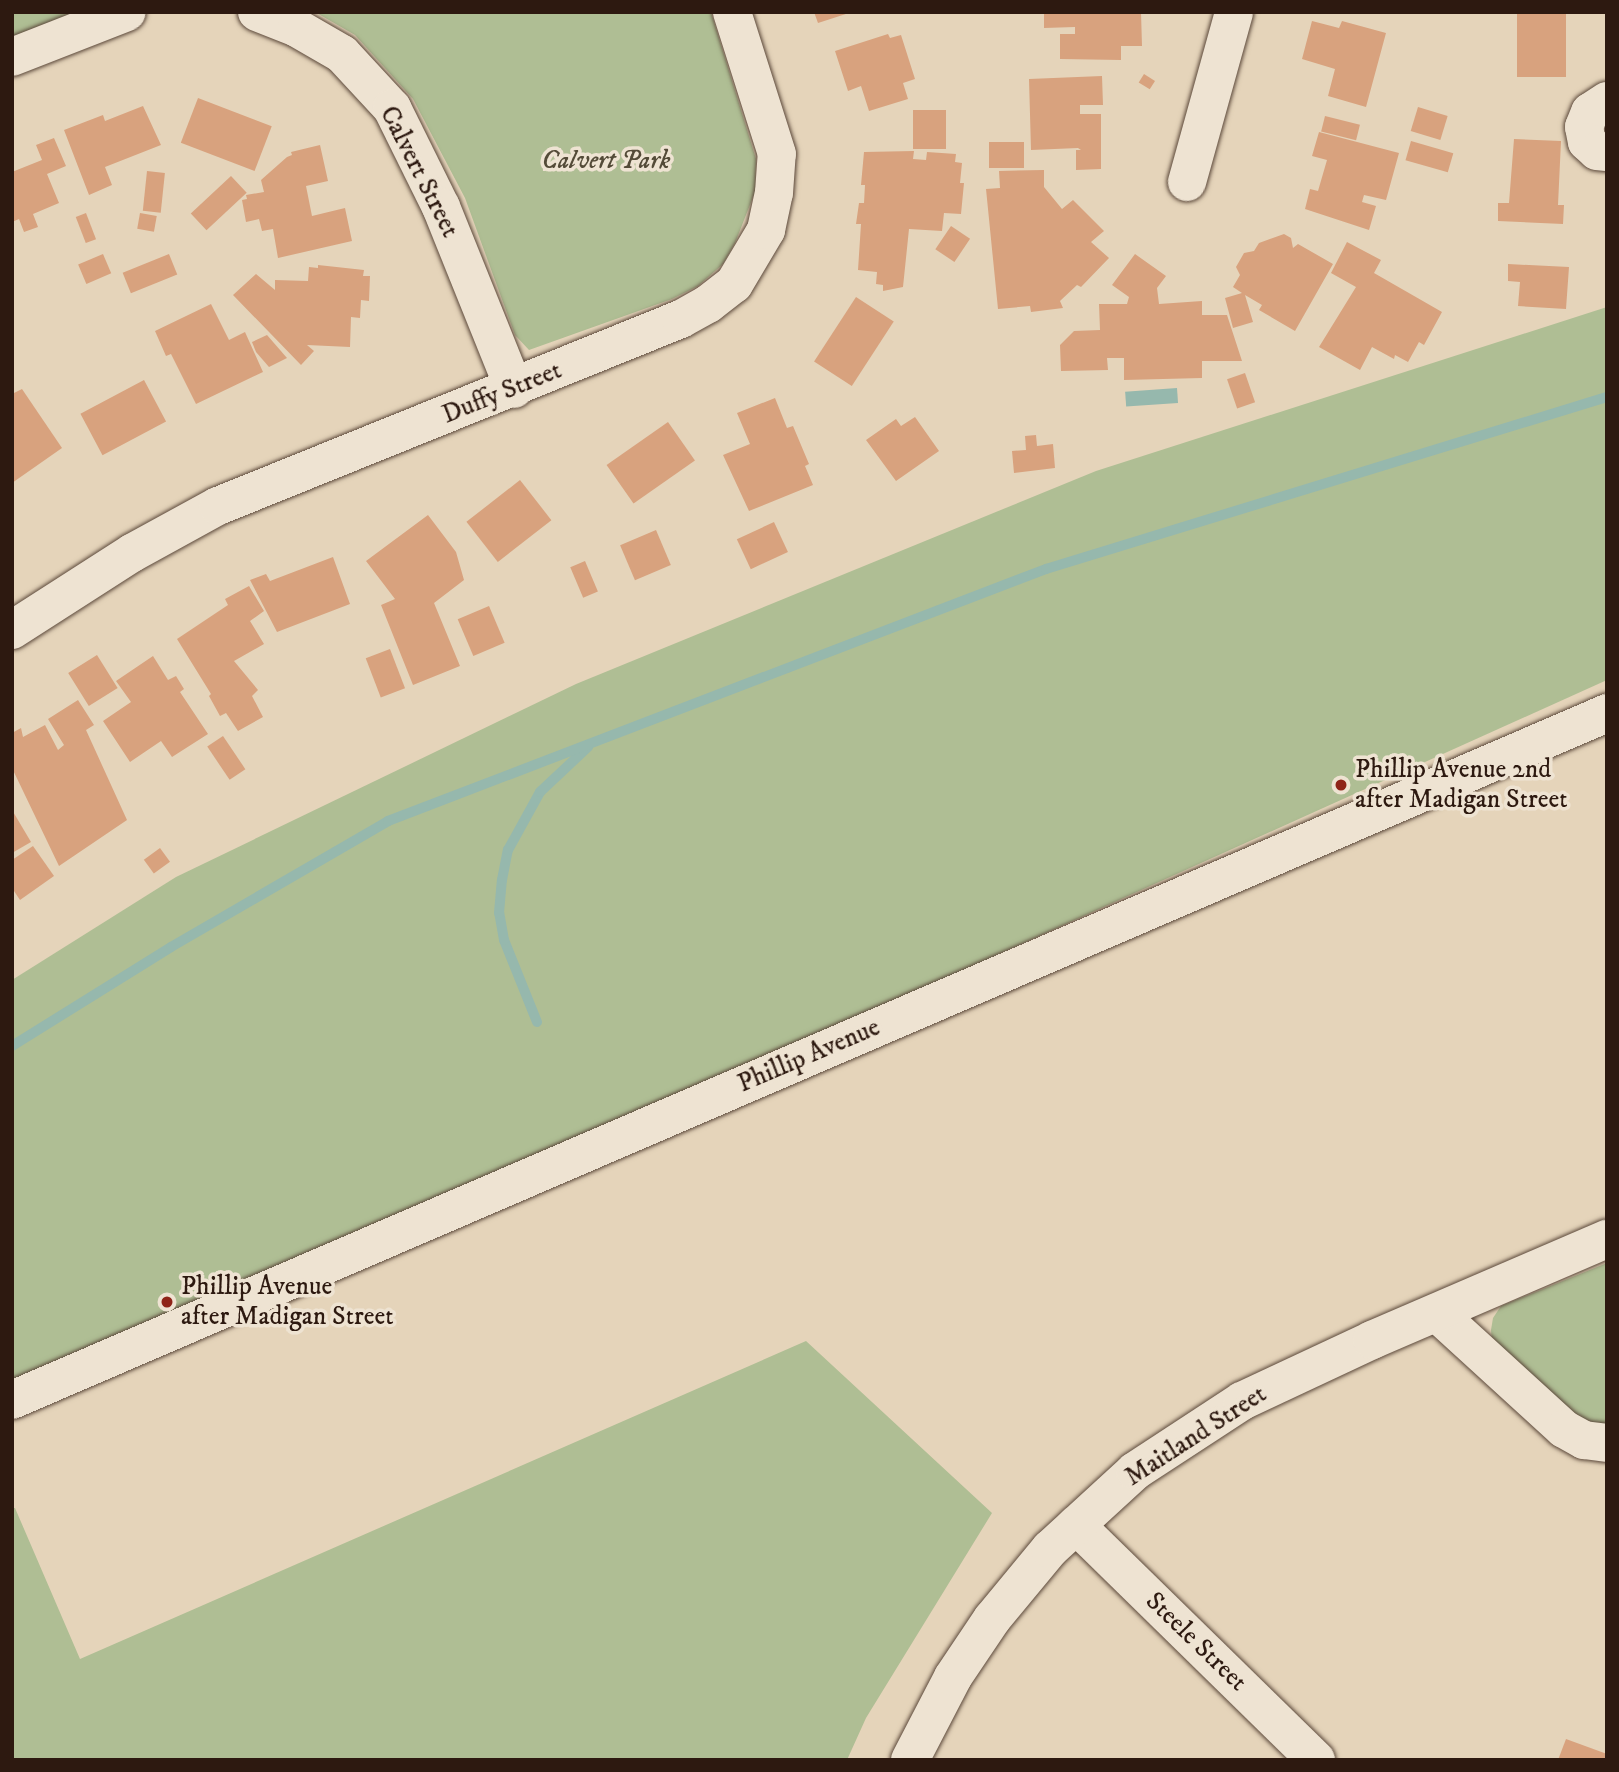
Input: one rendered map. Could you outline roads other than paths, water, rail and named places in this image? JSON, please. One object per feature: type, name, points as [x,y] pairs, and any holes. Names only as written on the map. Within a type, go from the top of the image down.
[{"type":"street","points":[[12,57],[127,12]]},
{"type":"street","name":"Calvert Street","points":[[257,12],[297,28],[342,54],[391,108],[441,207],[514,388]]},
{"type":"street","name":"Duffy Street","points":[[12,629],[132,553],[218,506],[514,388],[708,304],[734,284],[766,230],[774,193],[777,154],[732,12]]},
{"type":"street","points":[[1187,182],[1234,12]]},
{"type":"street","points":[[1607,101],[1590,112],[1584,127],[1587,142],[1597,152],[1607,152]]},
{"type":"street","name":"Phillip Avenue","points":[[12,1400],[1607,713]]},
{"type":"street","name":"Maitland Street","points":[[910,1760],[953,1678],[992,1619],[1050,1549],[1135,1471],[1242,1401],[1607,1239]]},
{"type":"street","points":[[1437,1313],[1564,1429],[1584,1440],[1607,1443]]},
{"type":"street","name":"Steele Street","points":[[1076,1525],[1316,1760]]},
{"type":"water","points":[[1177,388],[1178,403],[1126,407],[1125,392]]},
{"type":"waterway","points":[[12,1046],[171,947],[388,821],[1046,569],[1607,397]]},
{"type":"waterway","points":[[537,1022],[504,940],[499,913],[502,880],[508,850],[540,792],[588,747]]},
{"type":"place","name":"Phillip Avenue 2nd after Madigan Street","points":[[1341,785]]},
{"type":"place","name":"Phillip Avenue after Madigan Street","points":[[167,1302]]},
{"type":"park label","name":"Calvert Park","points":[[606,161]]}]
